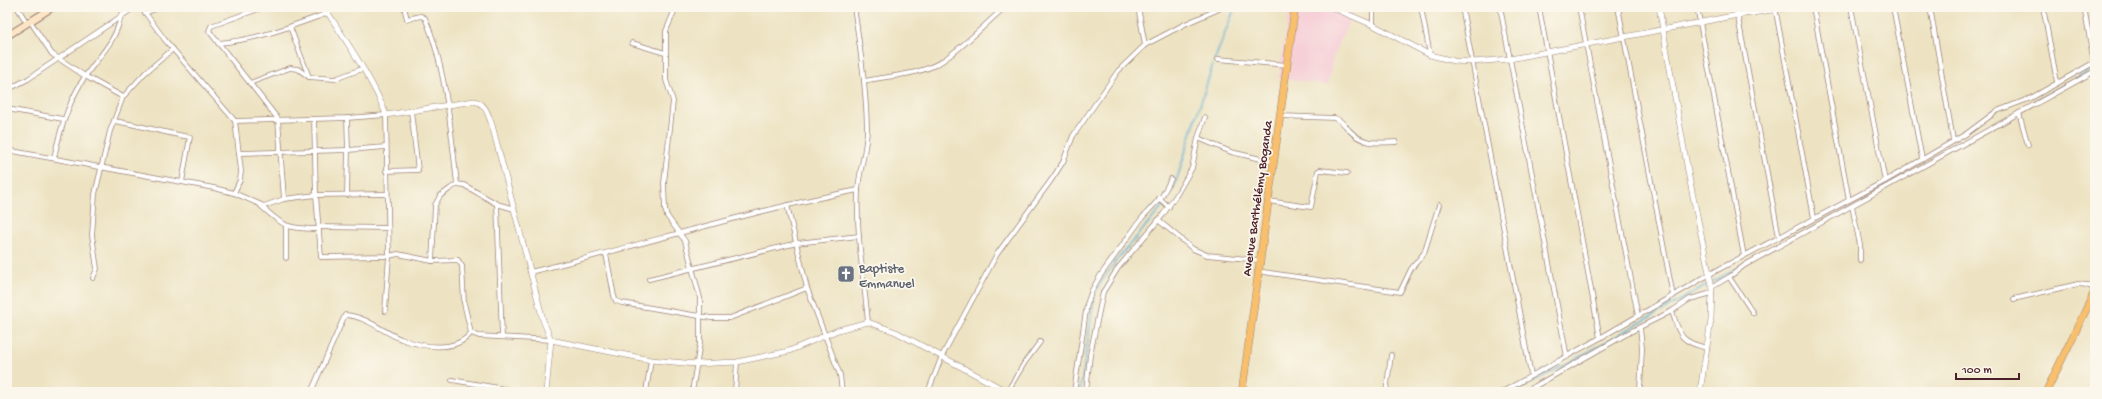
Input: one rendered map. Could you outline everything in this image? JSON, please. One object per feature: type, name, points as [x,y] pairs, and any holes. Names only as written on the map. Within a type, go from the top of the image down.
[{"type":"main road","points":[[7,36],[53,7]]},
{"type":"main road","name":"Avenue Barthélémy Boganda","points":[[1242,392],[1258,260],[1274,162],[1294,7]]},
{"type":"main road","points":[[2046,392],[2095,290]]},
{"type":"street","points":[[17,7],[52,54],[85,76],[123,97]]},
{"type":"street","points":[[7,90],[59,58],[135,7]]},
{"type":"street","points":[[141,7],[173,49],[235,121],[241,171],[240,180],[234,193]]},
{"type":"street","points":[[145,13],[161,7]]},
{"type":"street","points":[[264,7],[211,26],[209,31],[278,120],[282,153],[284,199]]},
{"type":"street","points":[[324,7],[383,105],[386,114],[386,194],[389,256],[385,311]]},
{"type":"street","points":[[404,7],[407,19],[421,16],[425,18],[433,35],[447,104],[457,184]]},
{"type":"street","points":[[676,7],[666,31],[666,80],[673,101],[664,183],[665,209],[667,216],[685,241],[700,298],[700,343],[692,392]]},
{"type":"street","points":[[854,7],[864,82],[867,130],[864,160],[858,190],[859,236],[868,322]]},
{"type":"street","points":[[864,82],[912,72],[938,63],[957,50],[1005,7]]},
{"type":"street","points":[[1138,7],[1145,45]]},
{"type":"street","points":[[1331,7],[1373,25],[1430,55],[1454,61],[1472,62],[1510,59],[1738,15],[1793,7]]},
{"type":"street","points":[[1373,7],[1373,25]]},
{"type":"street","points":[[1421,7],[1430,55]]},
{"type":"street","points":[[1462,7],[1531,375]]},
{"type":"street","points":[[1500,7],[1566,357]]},
{"type":"street","points":[[1539,7],[1600,338]]},
{"type":"street","points":[[1579,7],[1638,316]]},
{"type":"street","points":[[1618,7],[1673,296]]},
{"type":"street","points":[[1659,7],[1689,177],[1712,287],[1711,320],[1700,392]]},
{"type":"street","points":[[1697,7],[1744,256]]},
{"type":"street","points":[[1736,7],[1779,237]]},
{"type":"street","points":[[1813,7],[1849,200]]},
{"type":"street","points":[[1851,7],[1885,181]]},
{"type":"street","points":[[1893,7],[1922,159]]},
{"type":"street","points":[[1930,7],[1953,140]]},
{"type":"street","points":[[2043,7],[2057,82]]},
{"type":"street","points":[[1502,392],[1744,256],[1885,181],[1953,140],[1966,134],[1997,111],[2032,98],[2057,82],[2094,62],[2084,7]]},
{"type":"street","points":[[928,392],[942,356],[997,254],[1052,179],[1062,162],[1073,136],[1118,71],[1145,45],[1185,24],[1219,9]]},
{"type":"street","points":[[1775,9],[1814,218]]},
{"type":"street","points":[[218,43],[240,41],[290,27],[328,13]]},
{"type":"street","points":[[54,158],[63,119],[85,76],[114,38],[119,28],[121,15]]},
{"type":"street","points":[[290,27],[309,77]]},
{"type":"street","points":[[632,43],[665,53]]},
{"type":"street","points":[[93,278],[97,269],[92,235],[95,194],[100,167],[114,121],[123,97],[145,73],[173,49]]},
{"type":"street","points":[[1218,59],[1287,65]]},
{"type":"street","points":[[250,83],[290,68],[298,69],[309,77],[335,79],[362,69]]},
{"type":"street","points":[[1712,287],[1729,278],[1745,265],[2095,71]]},
{"type":"street","points":[[235,121],[347,118],[412,111],[447,104],[474,101],[480,102],[484,105],[492,125],[543,320],[551,340],[546,392]]},
{"type":"street","points":[[7,109],[63,119]]},
{"type":"street","points":[[386,171],[418,170],[412,111]]},
{"type":"street","points":[[2019,112],[2028,145]]},
{"type":"street","points":[[1280,116],[1335,118],[1340,120],[1357,138],[1363,141],[1373,143],[1396,142]]},
{"type":"street","points":[[1086,392],[1090,355],[1102,292],[1118,268],[1158,220],[1192,168],[1198,138],[1205,117]]},
{"type":"street","points":[[347,118],[347,195]]},
{"type":"street","points":[[314,119],[316,195],[321,257],[389,256],[398,254],[432,261],[461,262],[464,303],[471,333]]},
{"type":"street","points":[[114,121],[143,126],[164,133],[190,137],[182,182]]},
{"type":"street","points":[[1198,138],[1231,152],[1274,162]]},
{"type":"street","points":[[239,153],[315,152],[386,147]]},
{"type":"street","points":[[7,150],[234,193],[261,205],[286,226],[297,229],[387,228]]},
{"type":"street","points":[[1267,201],[1311,207],[1318,171],[1347,173]]},
{"type":"street","points":[[1074,392],[1087,304],[1092,290],[1109,263],[1171,180]]},
{"type":"street","points":[[457,184],[468,187],[497,204],[514,209]]},
{"type":"street","points":[[432,261],[435,205],[440,196],[457,184]]},
{"type":"street","points":[[530,272],[606,254],[787,205],[858,190]]},
{"type":"street","points":[[261,205],[284,199],[316,195],[386,194]]},
{"type":"street","points":[[1159,198],[1168,206]]},
{"type":"street","points":[[497,204],[502,337]]},
{"type":"street","points":[[787,205],[807,288],[840,375],[842,392]]},
{"type":"street","points":[[1257,271],[1400,292],[1411,269],[1424,253],[1439,205]]},
{"type":"street","points":[[1852,206],[1860,245],[1860,260]]},
{"type":"street","points":[[1158,220],[1193,249],[1207,255],[1258,260]]},
{"type":"street","points":[[286,226],[286,258]]},
{"type":"street","points":[[649,278],[797,243],[859,236]]},
{"type":"street","points":[[606,254],[616,301],[711,318],[730,318],[807,288]]},
{"type":"street","points":[[1729,278],[1753,313]]},
{"type":"street","points":[[2014,300],[2078,284],[2087,285],[2095,290]]},
{"type":"street","points":[[1526,392],[1630,332],[1672,311],[1690,299],[1712,293]]},
{"type":"street","points":[[1672,311],[1682,338],[1686,342],[1707,348]]},
{"type":"street","points":[[311,392],[345,315],[382,328],[402,339],[431,345],[441,346],[460,343],[471,333],[502,337],[551,340],[651,360],[696,364],[737,362],[788,351],[826,337],[838,330],[868,322],[896,332],[1008,392],[1025,362],[1040,342]]},
{"type":"street","points":[[1640,328],[1642,348],[1640,392]]},
{"type":"street","points":[[1386,392],[1391,355]]},
{"type":"street","points":[[646,392],[651,360]]},
{"type":"street","points":[[735,392],[737,362]]},
{"type":"street","points":[[452,380],[502,391],[522,392]]},
{"type":"shaded area","points":[[1290,7],[1344,7],[1354,13],[1339,42],[1332,61],[1328,85],[1278,78]]},
{"type":"waterway","points":[[1080,392],[1095,292],[1114,263],[1158,212],[1175,185],[1213,64],[1235,7]]},
{"type":"waterway","points":[[2029,105],[2095,68]]},
{"type":"waterway","points":[[1713,282],[1737,268]]},
{"type":"waterway","points":[[1513,392],[1574,360],[1709,284]]},
{"type":"place","name":"Baptiste Emmanuel","points":[[846,274]]}]
